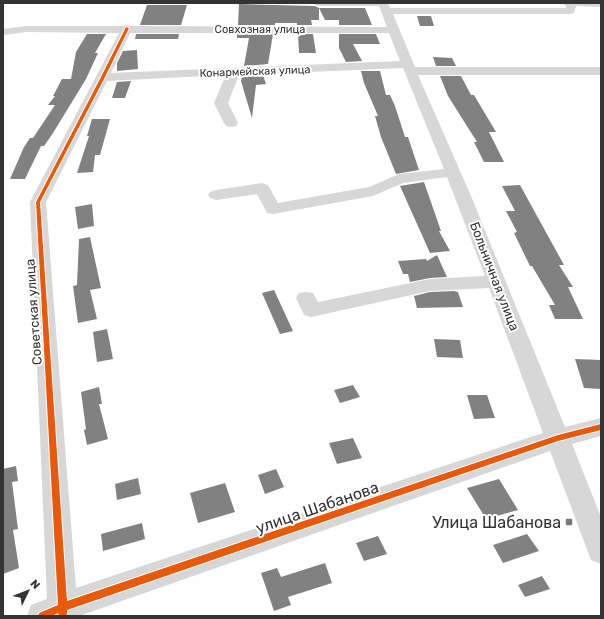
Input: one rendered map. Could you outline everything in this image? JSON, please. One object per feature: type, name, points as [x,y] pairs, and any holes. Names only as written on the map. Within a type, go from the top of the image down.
[{"type":"street","points":[[317,3],[384,6],[569,6],[601,4]]},
{"type":"street","name":"Больничная улица","points":[[384,6],[408,67],[454,172],[601,551]]},
{"type":"street","points":[[569,6],[601,11]]},
{"type":"street","points":[[3,32],[26,28],[126,28]]},
{"type":"street","name":"Совхозная улица","points":[[126,28],[393,30]]},
{"type":"street","name":"Советская улица","points":[[56,613],[38,202],[103,77],[126,28]]},
{"type":"street","name":"Конармейская улица","points":[[103,77],[408,67],[601,71]]},
{"type":"street","points":[[231,123],[221,103],[234,72]]},
{"type":"street","points":[[216,195],[262,188],[273,209],[373,191],[399,179],[454,172]]},
{"type":"street","points":[[306,298],[310,310],[430,285],[497,281]]},
{"type":"street","name":"улица Шабанова","points":[[56,613],[558,438],[601,428]]},
{"type":"building","points":[[239,4],[315,6],[319,8],[319,20],[311,20],[312,25],[275,23],[275,25],[238,25]]},
{"type":"building","points":[[147,5],[187,5],[181,25],[140,25]]},
{"type":"building","points":[[319,8],[365,8],[372,25],[339,25],[339,20],[325,20]]},
{"type":"building","points":[[417,16],[431,16],[434,26],[420,26]]},
{"type":"building","points":[[87,34],[106,34],[95,53],[98,53],[86,79],[53,133],[44,146],[41,146],[25,179],[10,179],[24,147],[30,138],[33,138],[55,105],[48,105],[55,96],[53,96],[62,79],[71,79],[76,52]]},
{"type":"building","points":[[136,34],[179,34],[178,39],[135,39]]},
{"type":"building","points":[[237,34],[273,34],[268,64],[244,66],[249,38],[237,38]]},
{"type":"building","points":[[298,34],[313,34],[316,53],[299,53]]},
{"type":"building","points":[[339,34],[376,34],[380,44],[353,44],[362,61],[346,62],[339,48]]},
{"type":"building","points":[[137,50],[138,69],[117,71],[117,63],[123,51]]},
{"type":"building","points":[[433,57],[452,58],[456,66],[436,66]]},
{"type":"building","points":[[361,71],[380,71],[386,95],[390,95],[395,106],[405,137],[408,137],[419,170],[396,174],[381,137],[375,116],[378,116],[364,83]]},
{"type":"building","points":[[263,75],[266,84],[256,85],[252,118],[241,81],[242,76]]},
{"type":"building","points":[[440,76],[461,76],[471,95],[474,95],[496,132],[489,132],[504,162],[484,162],[474,142],[477,142],[448,96]]},
{"type":"building","points":[[131,81],[125,98],[112,98],[117,82]]},
{"type":"building","points":[[92,119],[110,119],[100,155],[95,155],[93,172],[77,173],[89,136],[87,136]]},
{"type":"building","points":[[424,182],[441,231],[439,231],[450,251],[430,253],[400,186]]},
{"type":"building","points":[[520,185],[564,265],[559,265],[573,287],[568,287],[583,319],[555,319],[549,305],[555,305],[532,266],[530,266],[514,233],[517,232],[506,211],[515,211],[502,186]]},
{"type":"building","points":[[92,204],[94,226],[78,229],[75,207]]},
{"type":"building","points":[[90,237],[101,288],[90,290],[97,319],[78,323],[73,286],[77,285],[79,239]]},
{"type":"building","points":[[437,255],[447,277],[430,278],[410,282],[408,274],[403,274],[398,261],[426,259],[427,261]]},
{"type":"building","points":[[274,290],[293,331],[280,334],[262,293]]},
{"type":"building","points":[[430,292],[458,292],[463,307],[417,308],[414,296]]},
{"type":"building","points":[[107,329],[113,359],[97,362],[93,332]]},
{"type":"building","points":[[434,339],[460,340],[463,358],[437,357]]},
{"type":"building","points":[[575,359],[601,360],[601,389],[584,388]]},
{"type":"building","points":[[353,385],[360,397],[340,403],[334,390]]},
{"type":"building","points":[[99,387],[102,404],[99,404],[108,439],[87,445],[84,430],[86,429],[81,392]]},
{"type":"building","points":[[467,395],[487,395],[495,418],[474,419]]},
{"type":"building","points":[[353,438],[362,458],[337,464],[329,443]]},
{"type":"building","points":[[16,466],[18,481],[12,482],[18,529],[13,530],[19,568],[3,574],[3,469]]},
{"type":"building","points":[[276,469],[284,487],[265,494],[258,475]]},
{"type":"building","points":[[138,478],[141,494],[117,500],[115,484]]},
{"type":"building","points":[[499,479],[518,510],[486,519],[467,488]]},
{"type":"building","points":[[225,483],[235,512],[198,523],[190,493]]},
{"type":"building","points":[[142,523],[145,539],[103,551],[101,534]]},
{"type":"building","points":[[527,534],[539,551],[503,563],[493,545]]},
{"type":"building","points":[[378,536],[387,554],[364,561],[356,543]]},
{"type":"building","points":[[325,563],[332,583],[288,597],[291,605],[274,611],[261,573],[277,568],[281,577]]},
{"type":"building","points":[[542,576],[550,589],[525,597],[518,585]]},
{"type":"cycle path","points":[[63,616],[38,202],[127,28]]},
{"type":"cycle path","points":[[42,616],[63,607],[558,438],[601,427]]},
{"type":"place","name":"Улица Шабанова","points":[[569,522]]}]
